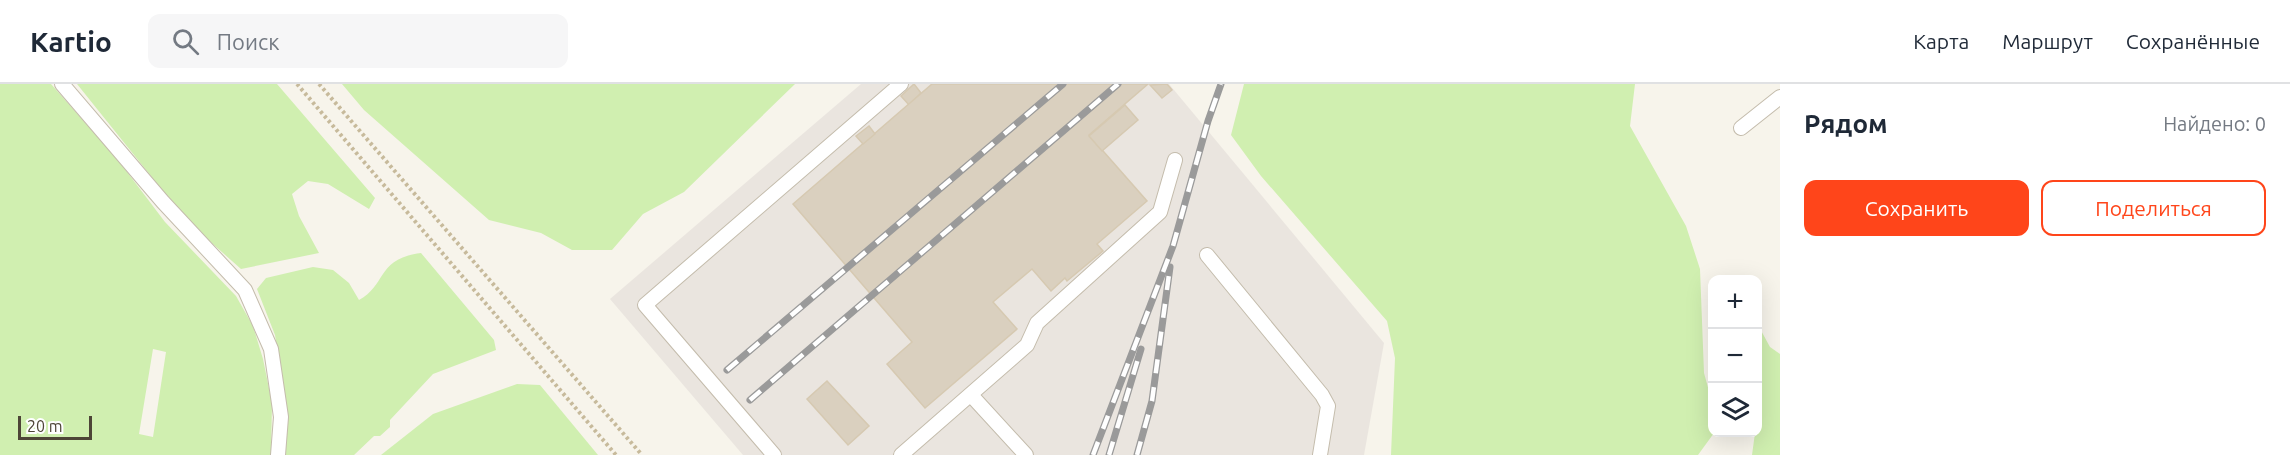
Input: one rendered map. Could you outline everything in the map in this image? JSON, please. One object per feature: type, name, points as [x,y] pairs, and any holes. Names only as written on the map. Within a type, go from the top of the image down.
[{"type":"lane","points":[[62,84],[163,202],[245,290],[271,349],[282,417],[278,455]]},
{"type":"lane","points":[[774,455],[645,305],[901,84]]},
{"type":"lane","points":[[1741,128],[1780,97]]},
{"type":"lane","points":[[901,455],[1027,345],[1037,323],[1160,212],[1175,160]]},
{"type":"lane","points":[[1207,255],[1328,405],[1320,455]]},
{"type":"lane","points":[[971,395],[1026,455]]},
{"type":"path","points":[[297,84],[616,455]]},
{"type":"path","points":[[319,84],[642,455]]},
{"type":"shaded area","points":[[861,84],[1169,84],[1384,343],[1364,455],[743,455],[610,299]]},
{"type":"green space","points":[[0,84],[51,84],[118,160],[165,222],[236,296],[253,326],[263,359],[272,403],[271,455],[0,455]],"holes":[[[153,349],[166,352],[153,437],[139,434]]]},
{"type":"green space","points":[[77,84],[277,84],[375,198],[369,209],[328,184],[308,181],[292,194],[299,216],[319,253],[241,269],[187,221]]},
{"type":"green space","points":[[342,84],[795,84],[684,192],[643,214],[612,250],[572,250],[541,233],[489,220],[364,110]]},
{"type":"green space","points":[[1244,84],[1635,84],[1630,126],[1686,226],[1700,269],[1704,373],[1708,388],[1708,437],[1711,437],[1698,455],[1391,455],[1395,358],[1387,321],[1261,176],[1231,135]]},
{"type":"green space","points":[[421,253],[494,340],[496,350],[433,374],[390,420],[390,427],[380,436],[374,436],[354,455],[285,455],[282,441],[285,398],[275,335],[257,289],[266,278],[313,267],[333,270],[349,283],[359,300],[368,294],[396,261]]},
{"type":"green space","points":[[1762,332],[1770,347],[1780,354],[1780,455],[1752,455],[1754,437],[1762,437]]},
{"type":"green space","points":[[517,384],[540,385],[598,455],[381,455],[433,414]]},
{"type":"building","points":[[914,84],[921,93],[909,105],[901,96]]},
{"type":"building","points":[[932,84],[1148,84],[1089,135],[1147,201],[1097,244],[1103,251],[1067,281],[1065,278],[1051,291],[1032,269],[993,302],[1017,329],[925,408],[887,364],[912,342],[793,204]]},
{"type":"building","points":[[1167,84],[1172,90],[1162,98],[1150,85]]},
{"type":"building","points":[[1125,105],[1138,120],[1102,151],[1089,136]]},
{"type":"building","points":[[869,126],[875,134],[863,144],[856,136]]},
{"type":"building","points":[[827,381],[869,426],[848,445],[807,399]]},
{"type":"railway","points":[[727,370],[1063,84]]},
{"type":"railway","points":[[750,400],[1118,84]]},
{"type":"railway","points":[[1093,455],[1173,246],[1208,121],[1221,84]]},
{"type":"railway","points":[[1137,455],[1152,401],[1170,267]]},
{"type":"railway","points":[[1109,455],[1141,349]]}]
